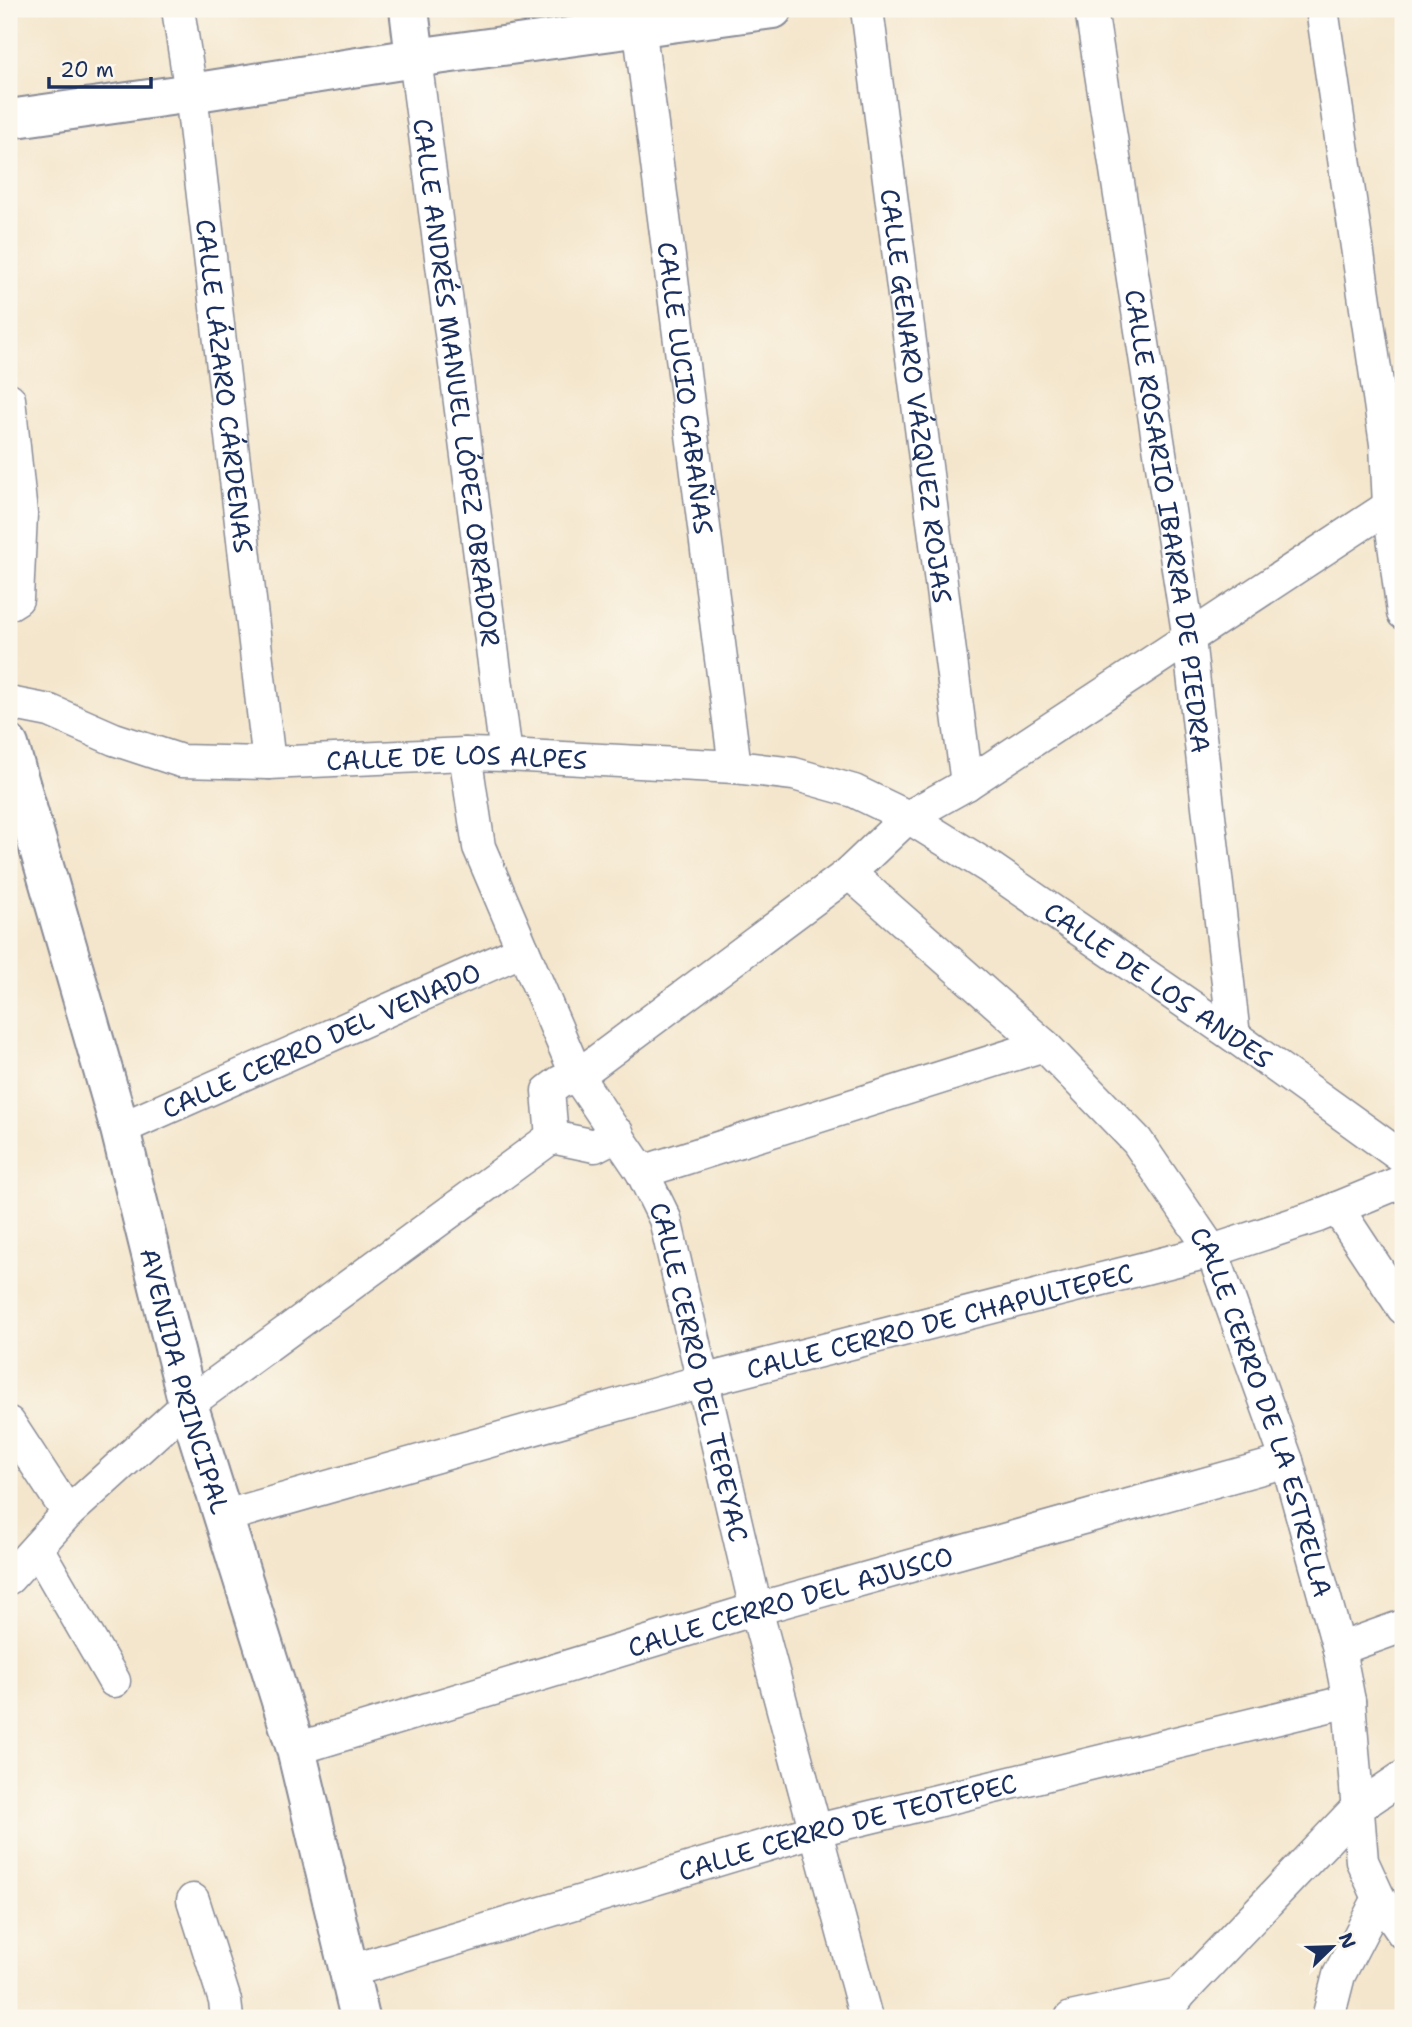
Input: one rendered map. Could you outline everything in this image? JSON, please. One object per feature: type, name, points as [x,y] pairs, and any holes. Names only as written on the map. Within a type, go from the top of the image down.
[{"type":"street","name":"CALLE LÁZARO CÁRDENAS","points":[[178,9],[191,93],[269,764]]},
{"type":"street","name":"CALLE ANDRÉS MANUEL LÓPEZ OBRADOR","points":[[409,9],[506,755]]},
{"type":"street","points":[[9,119],[415,58],[638,18],[773,9]]},
{"type":"street","name":"CALLE GENARO VÁZQUEZ ROJAS","points":[[867,9],[967,784]]},
{"type":"street","name":"CALLE ROSARIO IBARRA DE PIEDRA","points":[[1091,9],[1189,639],[1234,1036]]},
{"type":"street","points":[[1322,9],[1394,438],[1403,613]]},
{"type":"street","name":"CALLE LUCIO CABAÑAS","points":[[638,18],[735,767]]},
{"type":"street","points":[[9,398],[21,514],[17,599],[9,604]]},
{"type":"street","points":[[552,1137],[548,1091],[577,1076],[849,873],[908,817],[967,784],[1396,501]]},
{"type":"street","name":"CALLE DE LOS ALPES","points":[[9,703],[50,711],[114,739],[181,761],[269,764],[465,754],[735,767],[794,774],[830,784],[854,791],[908,817]]},
{"type":"street","name":"AVENIDA PRINCIPAL","points":[[9,745],[120,1129],[188,1404],[296,1749],[360,2018]]},
{"type":"street","name":"CALLE CERRO DEL TEPEYAC","points":[[465,754],[479,847],[523,950],[577,1076],[642,1172],[664,1219],[756,1609],[866,2018]]},
{"type":"street","name":"CALLE DE LOS ANDES","points":[[908,817],[990,868],[1234,1036],[1403,1158]]},
{"type":"street","name":"CALLE CERRO DE LA ESTRELLA","points":[[849,873],[1044,1045],[1137,1142],[1212,1251],[1287,1461],[1339,1649],[1349,1701],[1362,1861],[1378,1898],[1403,1933]]},
{"type":"street","name":"CALLE CERRO DEL VENADO","points":[[120,1129],[523,950]]},
{"type":"street","points":[[642,1172],[1044,1045]]},
{"type":"street","points":[[9,1578],[68,1513],[188,1404],[552,1137],[595,1146],[618,1134]]},
{"type":"street","name":"CALLE CERRO DE CHAPULTEPEC","points":[[222,1517],[702,1381],[1212,1251],[1337,1208],[1403,1181]]},
{"type":"street","points":[[1337,1208],[1403,1308]]},
{"type":"street","points":[[9,1423],[68,1513]]},
{"type":"street","name":"CALLE CERRO DEL AJUSCO","points":[[296,1749],[756,1609],[1287,1461]]},
{"type":"street","points":[[37,1548],[114,1681]]},
{"type":"street","points":[[1339,1649],[1403,1626]]},
{"type":"street","name":"CALLE CERRO DE TEOTEPEC","points":[[350,1971],[817,1830],[1349,1701]]},
{"type":"street","points":[[1071,2018],[1172,2006],[1357,1808],[1403,1777]]},
{"type":"street","points":[[1328,2018],[1339,1975],[1378,1898]]},
{"type":"street","points":[[193,1900],[225,2001],[227,2018]]}]
